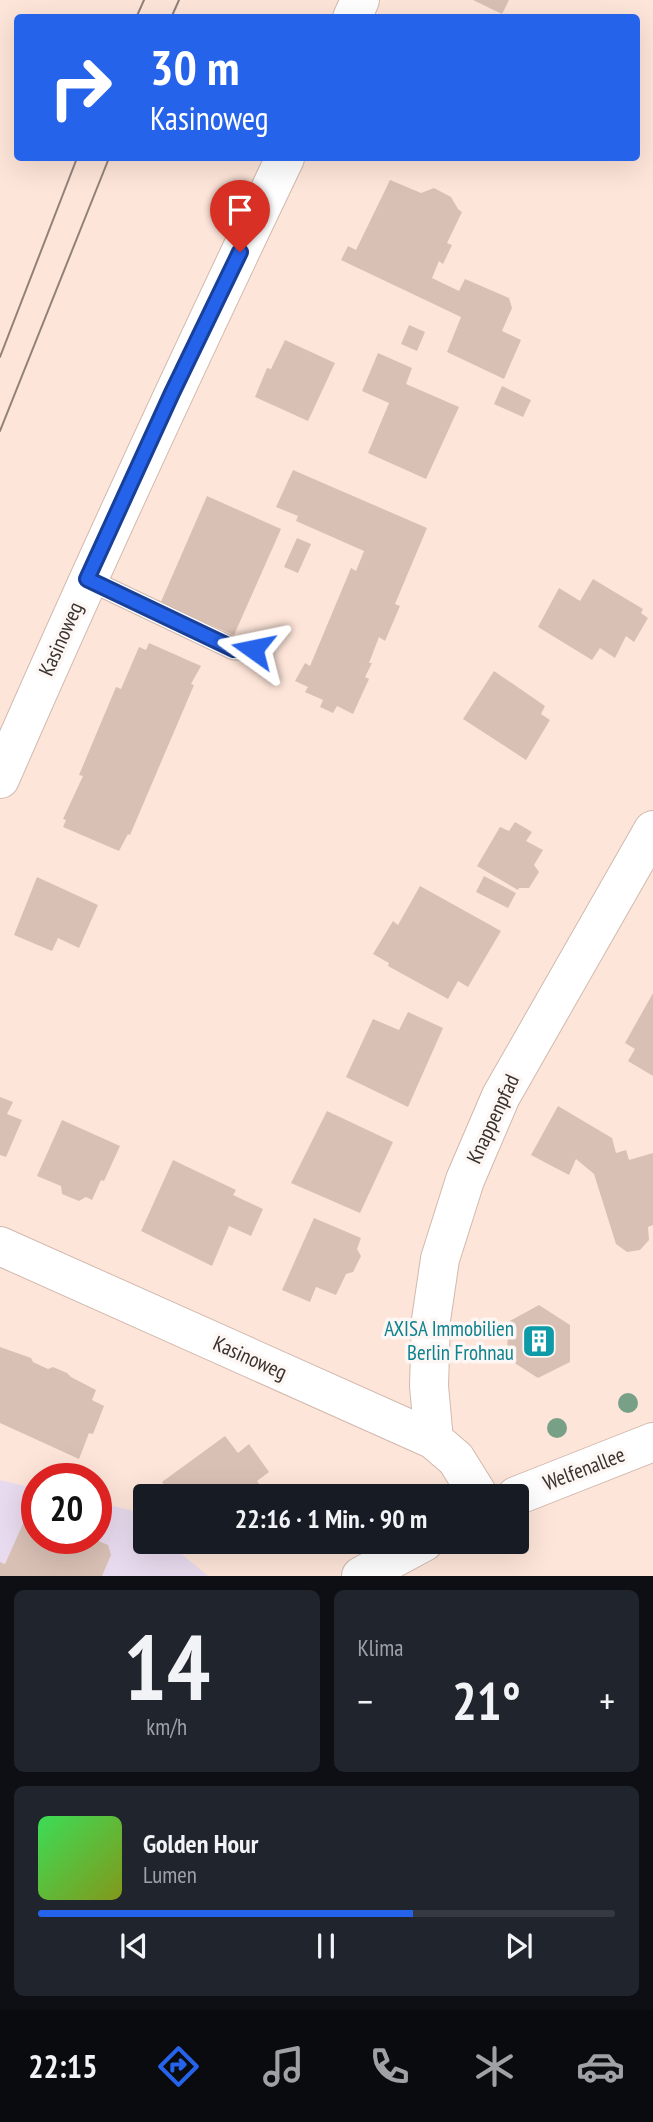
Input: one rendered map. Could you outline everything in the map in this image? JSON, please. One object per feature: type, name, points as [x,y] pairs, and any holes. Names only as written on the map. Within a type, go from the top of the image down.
[{"type":"street","name":"Kasinoweg","points":[[0,779],[172,393],[284,161]]},
{"type":"street","name":"Knappenpfad","points":[[434,1440],[429,1386],[430,1320],[440,1259],[465,1180],[501,1097],[653,830]]},
{"type":"street","name":"Kasinoweg","points":[[0,1246],[434,1440],[456,1459],[472,1484]]},
{"type":"street","name":"Welfenallee","points":[[529,1491],[653,1442]]},
{"type":"street","points":[[361,1576],[402,1554]]},
{"type":"lane","points":[[87,579],[234,649],[253,649]]},
{"type":"shaded area","points":[[0,1480],[21,1485],[21,1554],[112,1554],[112,1506],[133,1513],[133,1554],[181,1554],[208,1576],[0,1576]]},
{"type":"building","points":[[473,0],[509,0],[502,14]]},
{"type":"building","points":[[390,180],[421,193],[434,188],[451,197],[462,212],[447,243],[452,245],[443,264],[439,261],[432,278],[459,291],[465,279],[509,298],[512,308],[502,331],[521,340],[504,379],[447,352],[461,317],[341,260],[348,246],[356,250]]},
{"type":"building","points":[[409,325],[425,332],[417,351],[401,344]]},
{"type":"building","points":[[285,340],[335,363],[308,421],[255,397],[267,368],[271,369]]},
{"type":"building","points":[[378,353],[412,368],[406,384],[459,407],[426,479],[368,453],[389,403],[362,391]]},
{"type":"building","points":[[502,386],[531,400],[523,417],[494,404]]},
{"type":"building","points":[[293,470],[427,528],[395,604],[400,606],[385,641],[379,637],[365,677],[369,679],[353,714],[337,706],[333,713],[320,707],[323,700],[305,692],[308,687],[295,681],[305,663],[310,666],[351,568],[356,571],[364,551],[296,521],[298,516],[276,507]]},
{"type":"building","points":[[207,496],[281,529],[234,635],[160,604]]},
{"type":"building","points":[[297,538],[311,544],[298,573],[284,567]]},
{"type":"building","points":[[593,579],[643,609],[641,613],[648,618],[634,642],[626,636],[615,658],[600,648],[592,660],[538,627],[559,588],[580,601]]},
{"type":"building","points":[[149,643],[201,666],[191,684],[194,685],[130,835],[128,834],[119,851],[63,827],[66,820],[63,819],[83,776],[79,775],[116,687],[121,689],[139,647],[146,650]]},
{"type":"building","points":[[494,671],[545,706],[541,714],[550,720],[526,760],[463,719]]},
{"type":"building","points":[[515,822],[532,832],[526,841],[543,850],[534,865],[539,872],[529,888],[518,890],[477,866],[500,827],[509,831]]},
{"type":"building","points":[[484,876],[516,893],[508,908],[476,892]]},
{"type":"building","points":[[37,877],[98,905],[79,948],[58,938],[52,951],[14,935]]},
{"type":"building","points":[[420,886],[501,931],[468,987],[458,981],[448,999],[388,966],[389,963],[373,954],[393,921],[398,925]]},
{"type":"building","points":[[653,993],[653,1076],[628,1061],[635,1049],[625,1043]]},
{"type":"building","points":[[408,1012],[443,1028],[408,1107],[346,1077],[373,1019],[399,1030]]},
{"type":"building","points":[[0,1097],[13,1102],[7,1114],[22,1120],[6,1157],[0,1155]]},
{"type":"building","points":[[558,1106],[612,1138],[616,1153],[626,1150],[629,1160],[653,1153],[653,1225],[648,1227],[649,1240],[640,1250],[627,1252],[616,1244],[594,1174],[576,1159],[569,1175],[531,1155]]},
{"type":"building","points":[[327,1111],[393,1142],[360,1213],[291,1183]]},
{"type":"building","points":[[62,1120],[120,1146],[92,1200],[86,1197],[79,1201],[62,1194],[61,1186],[37,1176]]},
{"type":"building","points":[[173,1160],[236,1190],[233,1195],[263,1209],[251,1236],[229,1226],[212,1266],[141,1231]]},
{"type":"building","points":[[314,1218],[361,1238],[357,1249],[361,1256],[353,1272],[346,1274],[336,1295],[316,1287],[310,1302],[282,1290]]},
{"type":"building","name":"AXISA Immobilien Berlin Frohnau","points":[[539,1305],[570,1325],[570,1362],[538,1378],[507,1358],[508,1322]]},
{"type":"building","points":[[0,1347],[31,1358],[33,1362],[48,1369],[53,1367],[67,1373],[96,1390],[92,1400],[104,1406],[79,1459],[0,1423]]},
{"type":"building","points":[[225,1436],[238,1453],[249,1444],[269,1472],[257,1481],[259,1484],[162,1482]]},
{"type":"building","points":[[21,1528],[21,1554],[111,1555],[102,1576],[0,1576],[0,1562],[5,1564]]},
{"type":"tram line","points":[[138,14],[144,0]]},
{"type":"tram line","points":[[173,14],[179,0]]},
{"type":"tram line","points":[[0,357],[76,161]]},
{"type":"tram line","points":[[0,431],[108,161]]},
{"type":"place","name":"AXISA Immobilien Berlin Frohnau","points":[[539,1341]]},
{"type":"route","points":[[240,252],[87,579],[234,649],[253,649]]}]
